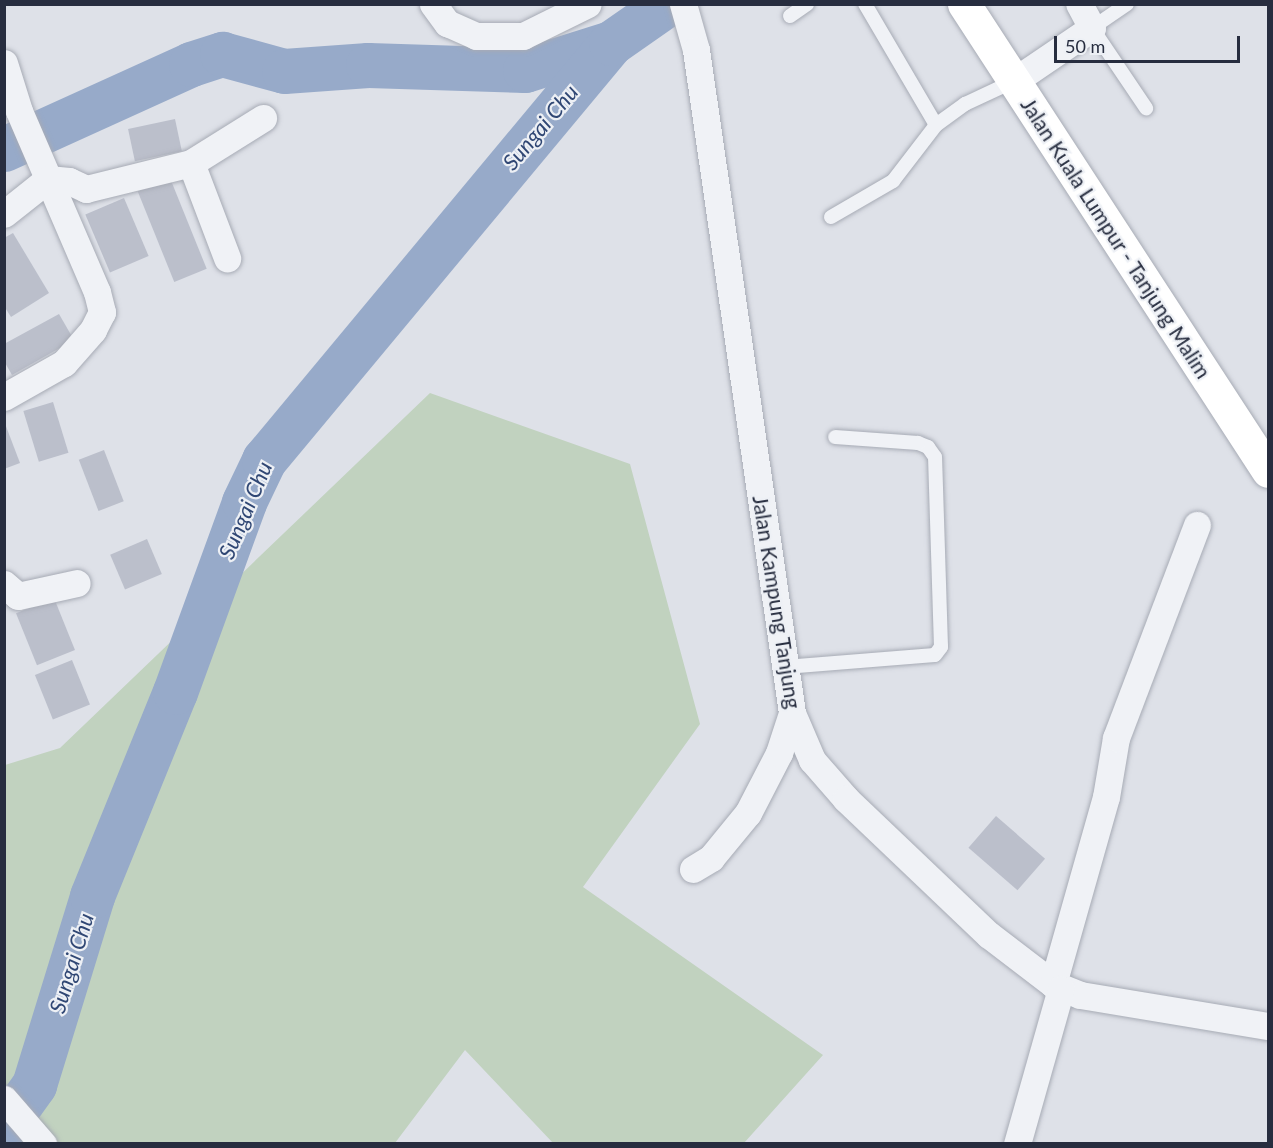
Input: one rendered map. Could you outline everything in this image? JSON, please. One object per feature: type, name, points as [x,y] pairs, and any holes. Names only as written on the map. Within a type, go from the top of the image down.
[{"type":"main road","name":"Jalan Kuala Lumpur - Tanjung Malim","points":[[964,4],[1269,471]]},
{"type":"street","points":[[433,4],[447,23],[476,36],[523,36],[588,4]]},
{"type":"street","name":"Jalan Kampung Tanjung","points":[[683,4],[696,50],[792,713],[812,760],[846,799],[989,935],[1057,986],[1269,1026]]},
{"type":"street","points":[[1014,81],[1092,28],[1079,4]]},
{"type":"street","points":[[4,63],[19,111],[97,292],[102,312],[93,330],[64,363],[4,397]]},
{"type":"street","points":[[45,175],[69,181],[86,189],[191,163],[263,118]]},
{"type":"street","points":[[191,163],[227,258]]},
{"type":"street","points":[[4,214],[45,175]]},
{"type":"street","points":[[1017,1143],[1106,797],[1116,738],[1197,525]]},
{"type":"street","points":[[4,584],[18,596],[77,583]]},
{"type":"street","points":[[693,869],[711,858],[748,813],[779,753],[792,713]]},
{"type":"street","points":[[4,1099],[43,1143]]},
{"type":"lane","points":[[790,16],[807,4]]},
{"type":"lane","points":[[865,4],[936,125]]},
{"type":"lane","points":[[1127,4],[1092,28],[1146,108]]},
{"type":"lane","points":[[831,217],[893,181],[936,125],[965,104],[1014,81]]},
{"type":"lane","points":[[785,667],[934,655],[941,647],[935,457],[928,447],[918,443],[836,437]]},
{"type":"green space","points":[[430,393],[630,464],[700,724],[583,887],[823,1055],[744,1143],[553,1143],[465,1050],[395,1143],[5,1144],[5,765],[60,748]]},
{"type":"building","points":[[175,119],[182,151],[135,161],[128,129]]},
{"type":"building","points":[[170,178],[207,269],[174,282],[138,191]]},
{"type":"building","points":[[124,198],[149,256],[110,272],[85,214]]},
{"type":"building","points":[[13,233],[49,293],[11,317],[4,306],[4,238]]},
{"type":"building","points":[[59,314],[74,340],[12,375],[4,361],[4,344]]},
{"type":"building","points":[[53,402],[68,453],[39,462],[23,411]]},
{"type":"building","points":[[4,421],[20,463],[4,469]]},
{"type":"building","points":[[104,450],[124,501],[99,511],[79,460]]},
{"type":"building","points":[[147,539],[162,574],[125,590],[110,555]]},
{"type":"building","points":[[54,598],[75,650],[37,665],[16,613]]},
{"type":"building","points":[[72,660],[90,705],[53,719],[35,675]]},
{"type":"building","points":[[996,816],[1045,859],[1018,890],[968,848]]},
{"type":"waterway","name":"Sungai Chu","points":[[4,1127],[34,1085],[92,896],[175,692],[244,502],[264,460],[611,43],[667,4]]},
{"type":"waterway","points":[[4,149],[191,64],[222,54],[284,71],[368,65],[525,70],[611,43]]}]
